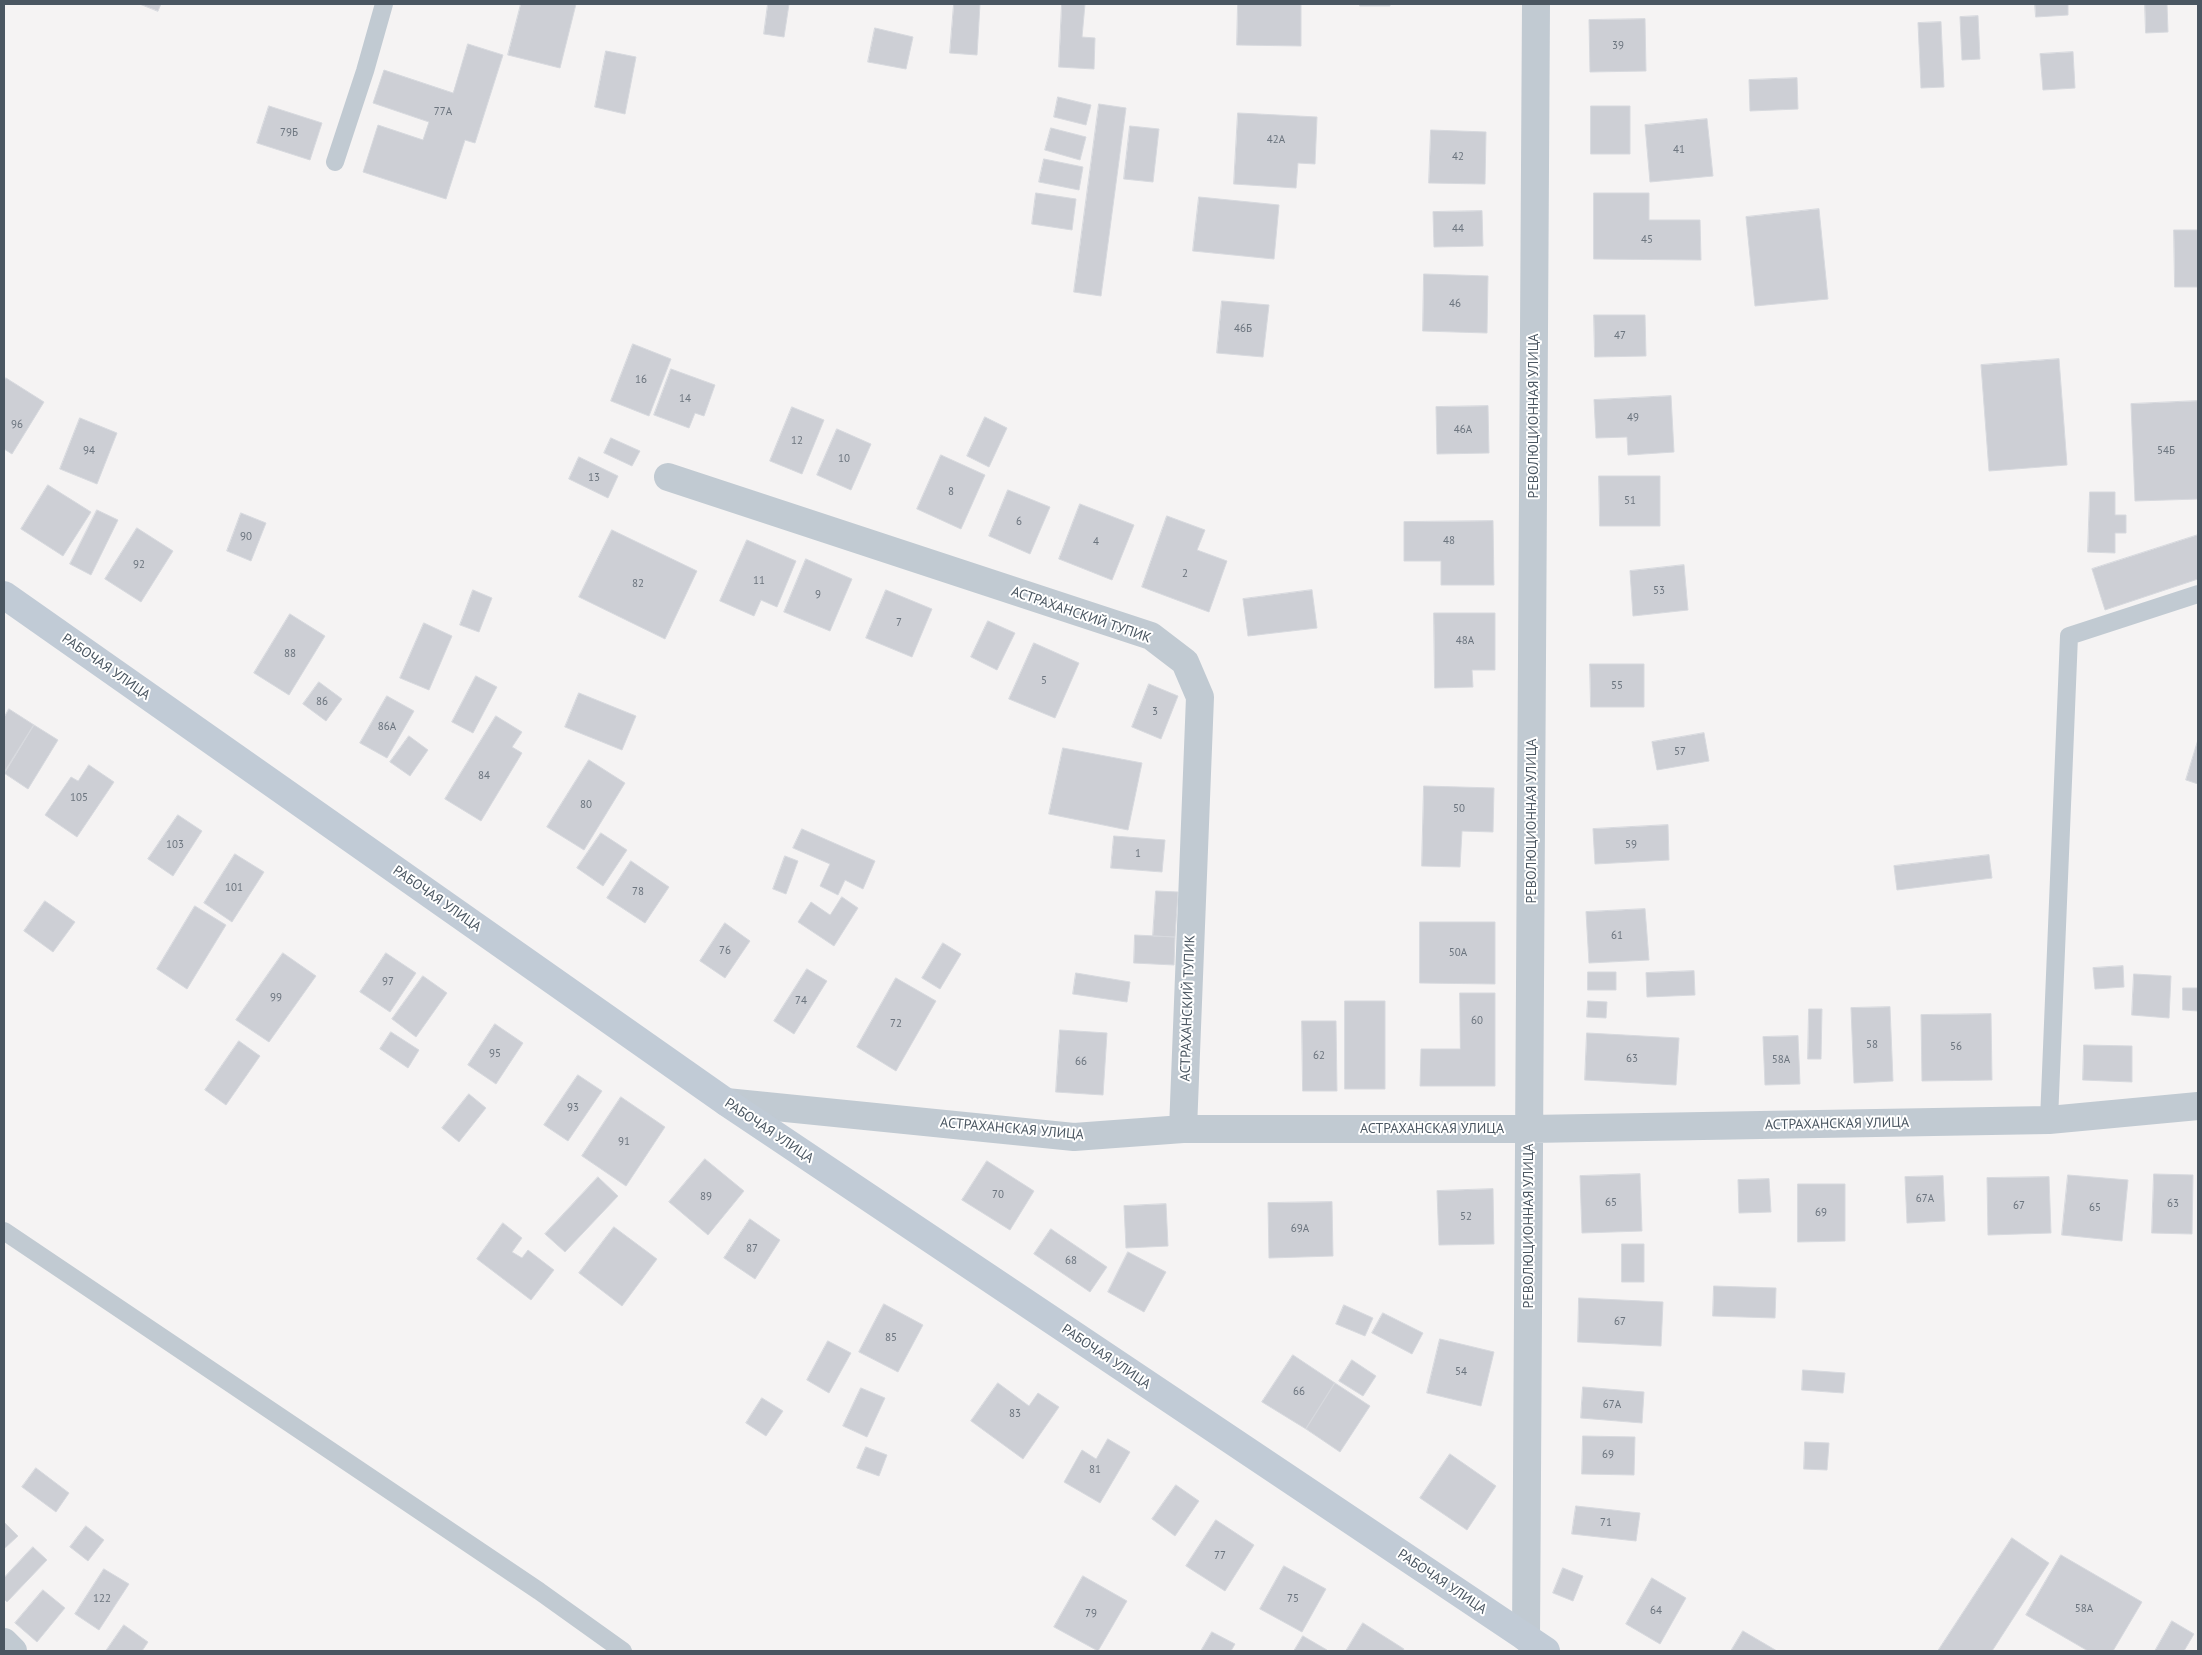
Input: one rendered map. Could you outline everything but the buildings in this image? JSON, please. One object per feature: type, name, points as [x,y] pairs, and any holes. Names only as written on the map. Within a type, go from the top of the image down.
[{"type":"street","name":"РЕВОЛЮЦИОННАЯ УЛИЦА","points":[[1536,4],[1530,1129],[1536,1645]]},
{"type":"street","name":"АСТРАХАНСКИЙ ТУПИК","points":[[668,477],[1151,636],[1185,662],[1200,697],[1183,1129]]},
{"type":"street","name":"РАБОЧАЯ УЛИЦА","points":[[4,595],[726,1102],[1536,1645]]},
{"type":"street","name":"АСТРАХАНСКАЯ УЛИЦА","points":[[726,1102],[1074,1137],[1183,1129],[1530,1129],[2048,1120],[2198,1106]]},
{"type":"street","points":[[4,1642],[13,1651]]},
{"type":"lane","points":[[335,162],[365,71],[384,4]]},
{"type":"lane","points":[[2048,1120],[2069,636],[2198,594]]},
{"type":"lane","points":[[4,1232],[539,1590],[623,1651]]}]
